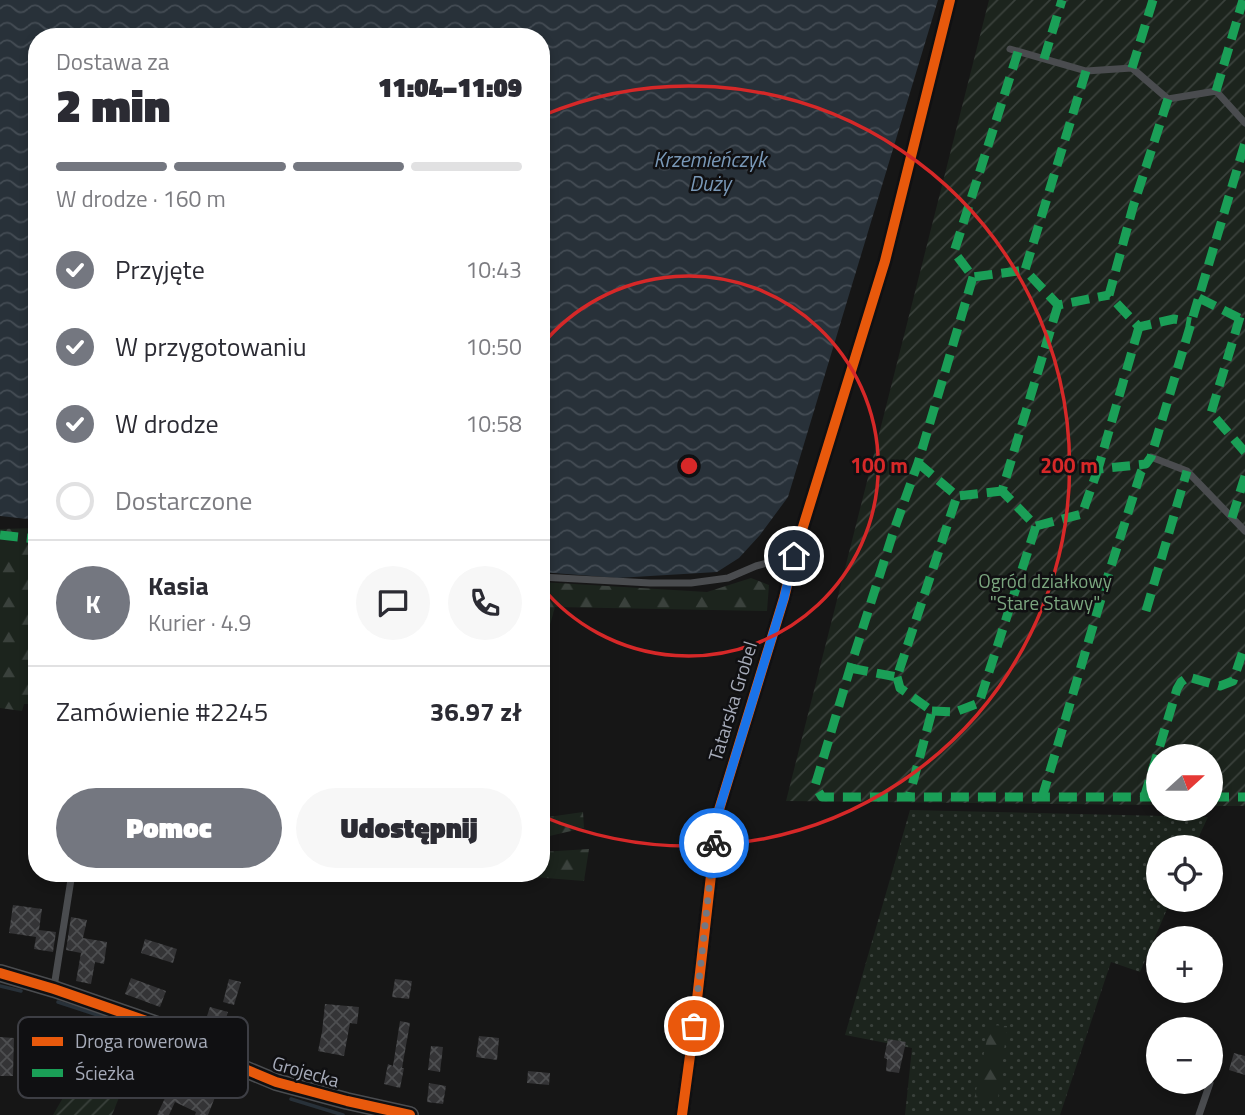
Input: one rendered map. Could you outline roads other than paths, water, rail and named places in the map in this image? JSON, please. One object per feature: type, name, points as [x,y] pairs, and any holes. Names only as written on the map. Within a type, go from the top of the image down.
[{"type":"street","name":"Tatarska Grobel","points":[[682,1115],[718,813],[784,598],[794,556]]},
{"type":"street","name":"Grojecka","points":[[0,973],[133,1017]]},
{"type":"street","name":"Grojecka","points":[[248,1070],[276,1082],[410,1115]]},
{"type":"lane","points":[[1010,49],[1086,71],[1132,68],[1168,99],[1216,90],[1245,123]]},
{"type":"lane","points":[[1151,457],[1187,471],[1245,531]]},
{"type":"lane","name":"Tatarska Grobel","points":[[550,577],[691,583],[728,578],[756,566],[794,556]]},
{"type":"lane","points":[[54,989],[71,882]]},
{"type":"lane","points":[[1199,1115],[1206,1094]]},
{"type":"water","name":"Krzemieńczyk Duży","points":[[0,0],[938,0],[788,497],[739,558],[717,572],[617,578],[550,573],[550,28],[28,28],[28,519],[0,516]]},
{"type":"waterway","points":[[0,986],[21,991]]},
{"type":"waterway","points":[[58,1002],[104,1017]]},
{"type":"waterway","points":[[291,1099],[343,1115]]},
{"type":"park label","name":"Ogród działkowy \"Stare Stawy\"","points":[[1045,591]]}]
